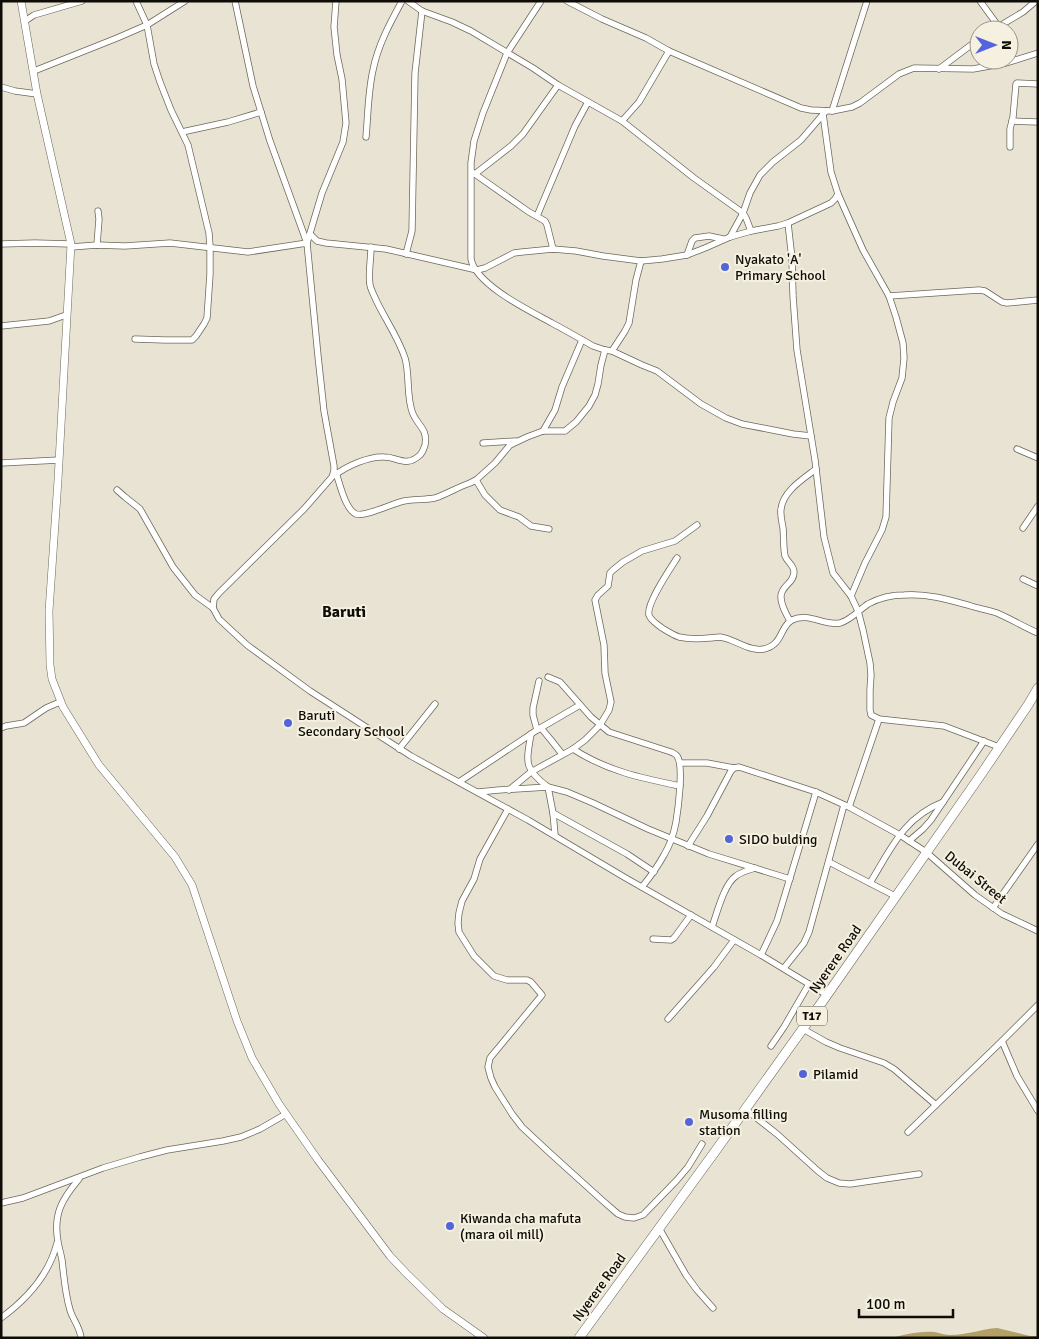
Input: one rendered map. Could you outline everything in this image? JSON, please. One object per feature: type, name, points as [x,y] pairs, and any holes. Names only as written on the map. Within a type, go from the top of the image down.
[{"type":"main road","name":"Nyerere Road","points":[[579,1338],[803,1029],[1038,688]]},
{"type":"street","points":[[21,1],[37,94],[71,246],[49,611],[52,679],[60,702],[99,765],[175,857],[192,885],[252,1058],[286,1114],[377,1240],[406,1273],[443,1309],[484,1338]]},
{"type":"street","points":[[25,21],[34,16],[82,1]]},
{"type":"street","points":[[135,339],[192,340],[196,336],[206,318],[210,247],[209,233],[188,145],[171,110],[154,64],[147,25],[136,1]]},
{"type":"street","points":[[34,71],[147,25],[185,1]]},
{"type":"street","points":[[234,1],[253,86],[270,141],[307,244],[324,412],[334,475],[350,508],[356,514],[380,510],[404,501],[434,498],[476,480],[495,463],[510,445],[519,440],[543,431],[565,431],[576,422],[595,395],[605,350]]},
{"type":"street","points":[[307,244],[322,193],[344,142],[346,123],[334,27],[336,1]]},
{"type":"street","points":[[366,137],[373,69],[386,31],[402,1]]},
{"type":"street","points":[[408,1],[422,11],[471,31],[558,85],[622,121],[694,178],[743,213],[751,231]]},
{"type":"street","points":[[541,1],[507,53],[478,126],[472,150],[472,263],[487,282],[501,294],[582,340],[657,371],[717,414],[742,424],[811,436]]},
{"type":"street","points":[[567,1],[646,38],[669,51],[801,108],[827,112],[852,107],[860,103],[899,74],[914,68],[973,69],[1006,63],[1038,54]]},
{"type":"street","points":[[727,238],[743,213],[750,193],[760,175],[801,140],[827,112],[867,1]]},
{"type":"street","points":[[980,1],[994,20]]},
{"type":"street","points":[[1010,20],[1036,1]]},
{"type":"street","points":[[406,254],[412,231],[415,73],[422,11]]},
{"type":"street","points":[[939,69],[969,46]]},
{"type":"street","points":[[622,121],[639,102],[669,51]]},
{"type":"street","points":[[1010,147],[1010,130],[1016,84],[1038,84]]},
{"type":"street","points":[[473,172],[510,146],[523,134],[558,85]]},
{"type":"street","points":[[1,86],[15,91],[37,94]]},
{"type":"street","points":[[537,216],[575,126],[588,102]]},
{"type":"street","points":[[182,132],[228,122],[261,112]]},
{"type":"street","points":[[827,112],[831,172],[838,194],[863,250],[889,296],[901,332],[904,358],[902,378],[893,402],[890,418],[886,517],[882,530],[851,596]]},
{"type":"street","points":[[1012,121],[1038,122]]},
{"type":"street","points":[[473,172],[529,212],[545,221],[553,250]]},
{"type":"street","points":[[310,234],[317,241],[326,243],[386,249],[477,270],[485,268],[514,253],[553,250],[576,251],[640,261],[687,255],[727,238],[788,223],[831,202],[838,194]]},
{"type":"street","points":[[97,245],[98,211]]},
{"type":"street","points":[[788,223],[797,350],[816,469],[822,523],[833,573],[851,596],[858,612],[870,663],[870,710],[872,715],[879,719],[944,726],[999,747]]},
{"type":"street","points":[[687,255],[695,238],[709,236],[727,238]]},
{"type":"street","points":[[1,244],[34,243],[71,246],[124,246],[170,243],[248,252],[307,244]]},
{"type":"street","points":[[213,608],[214,599],[219,593],[294,520],[334,475],[345,467],[357,462],[380,457],[402,461],[412,460],[422,454],[426,441],[425,432],[413,414],[409,393],[408,369],[402,351],[370,286],[371,247]]},
{"type":"street","points":[[612,351],[626,331],[629,323],[640,261]]},
{"type":"street","points":[[889,296],[970,290],[985,291],[1007,304],[1038,300]]},
{"type":"street","points":[[1,326],[49,321],[66,315]]},
{"type":"street","points":[[543,431],[555,410],[562,387],[582,340]]},
{"type":"street","points":[[483,443],[519,440]]},
{"type":"street","points":[[1017,449],[1038,458]]},
{"type":"street","points":[[1,463],[59,460]]},
{"type":"street","points":[[790,621],[781,595],[793,578],[794,569],[785,554],[781,510],[784,498],[799,482],[816,469]]},
{"type":"street","points":[[476,480],[485,495],[500,510],[519,517],[531,526],[549,529]]},
{"type":"street","points":[[117,490],[140,509],[179,577],[195,595],[213,608],[219,619],[247,645],[328,704],[443,775],[478,792],[555,835],[827,995]]},
{"type":"street","points":[[1023,528],[1038,506]]},
{"type":"street","points":[[509,790],[531,772],[573,749],[585,740],[600,725],[609,710],[611,702],[605,673],[602,632],[596,602],[598,595],[608,586],[612,570],[642,551],[678,539],[697,525]]},
{"type":"street","points":[[677,558],[648,609],[651,619],[670,633],[681,637],[720,637],[753,648],[763,649],[775,644],[790,621]]},
{"type":"street","points":[[1023,579],[1038,586]]},
{"type":"street","points":[[790,621],[811,618],[830,624],[837,623],[849,619],[869,604],[881,598],[895,595],[925,595],[995,613],[1038,633]]},
{"type":"street","points":[[548,677],[560,682],[580,705],[609,732],[678,756],[680,763],[680,786],[676,823],[665,854],[642,887]]},
{"type":"street","points":[[538,681],[533,715],[539,729],[547,734],[562,754]]},
{"type":"street","points":[[1,728],[24,723],[46,708],[60,702]]},
{"type":"street","points":[[399,749],[435,704]]},
{"type":"street","points":[[459,782],[531,734],[580,705]]},
{"type":"street","points":[[784,968],[804,943],[809,932],[846,806],[879,719]]},
{"type":"street","points":[[531,734],[528,762],[531,772],[548,787],[555,835]]},
{"type":"street","points":[[909,841],[927,825],[984,741]]},
{"type":"street","points":[[573,749],[588,759],[606,767],[641,778],[680,786]]},
{"type":"street","name":"Dubai Street","points":[[680,763],[739,767],[752,770],[816,792],[846,806],[900,835],[926,852],[974,895],[1002,914],[1038,932]]},
{"type":"street","points":[[688,846],[708,816],[727,776],[734,768]]},
{"type":"street","points":[[478,792],[548,787],[567,792],[688,846],[790,879]]},
{"type":"street","points":[[761,955],[777,921],[816,792]]},
{"type":"street","points":[[870,884],[906,827],[932,806],[943,802]]},
{"type":"street","points":[[508,810],[480,859],[474,879],[462,901],[458,922],[459,932],[474,956],[494,976],[507,980],[527,980],[542,995],[490,1058],[488,1067],[495,1087],[512,1114],[537,1141],[618,1214],[625,1217],[634,1218],[643,1215],[678,1180],[702,1144]]},
{"type":"street","points":[[553,813],[627,854],[654,872]]},
{"type":"street","points":[[993,908],[1038,844]]},
{"type":"street","points":[[829,862],[895,896]]},
{"type":"street","points":[[712,927],[731,880],[740,873],[754,868]]},
{"type":"street","points":[[654,940],[671,940],[674,938],[691,915]]},
{"type":"street","points":[[668,1019],[714,967],[734,940]]},
{"type":"street","points":[[771,1046],[809,984]]},
{"type":"street","points":[[908,1132],[1038,1005]]},
{"type":"street","points":[[803,1029],[840,1048],[884,1063],[894,1069],[936,1105]]},
{"type":"street","points":[[1002,1041],[1017,1076],[1038,1111]]},
{"type":"street","points":[[745,1109],[777,1134],[818,1172],[839,1183],[850,1184],[918,1174]]},
{"type":"street","points":[[1,1203],[23,1198],[103,1168],[140,1157],[241,1136],[260,1129],[286,1114]]},
{"type":"street","points":[[80,1178],[63,1200],[58,1209],[57,1219],[58,1241],[66,1294],[70,1312],[82,1338]]},
{"type":"street","points":[[660,1228],[686,1275],[713,1308]]},
{"type":"street","points":[[1,1318],[14,1309],[38,1284],[52,1260],[58,1241]]},
{"type":"shaded area","points":[[997,1328],[1030,1336],[1038,1336],[1038,1338],[892,1338],[918,1332],[957,1335]]},
{"type":"place","name":"Nyakato 'A' Primary School","points":[[725,267]]},
{"type":"place","name":"Baruti Secondary School","points":[[288,723]]},
{"type":"place","name":"SIDO bulding","points":[[729,839]]},
{"type":"place","name":"Pilamid","points":[[803,1074]]},
{"type":"place","name":"Musoma filling station","points":[[689,1122]]},
{"type":"place","name":"Kiwanda cha mafuta (mara oil mill)","points":[[450,1226]]},
{"type":"district","name":"Baruti","points":[[344,611]]}]
